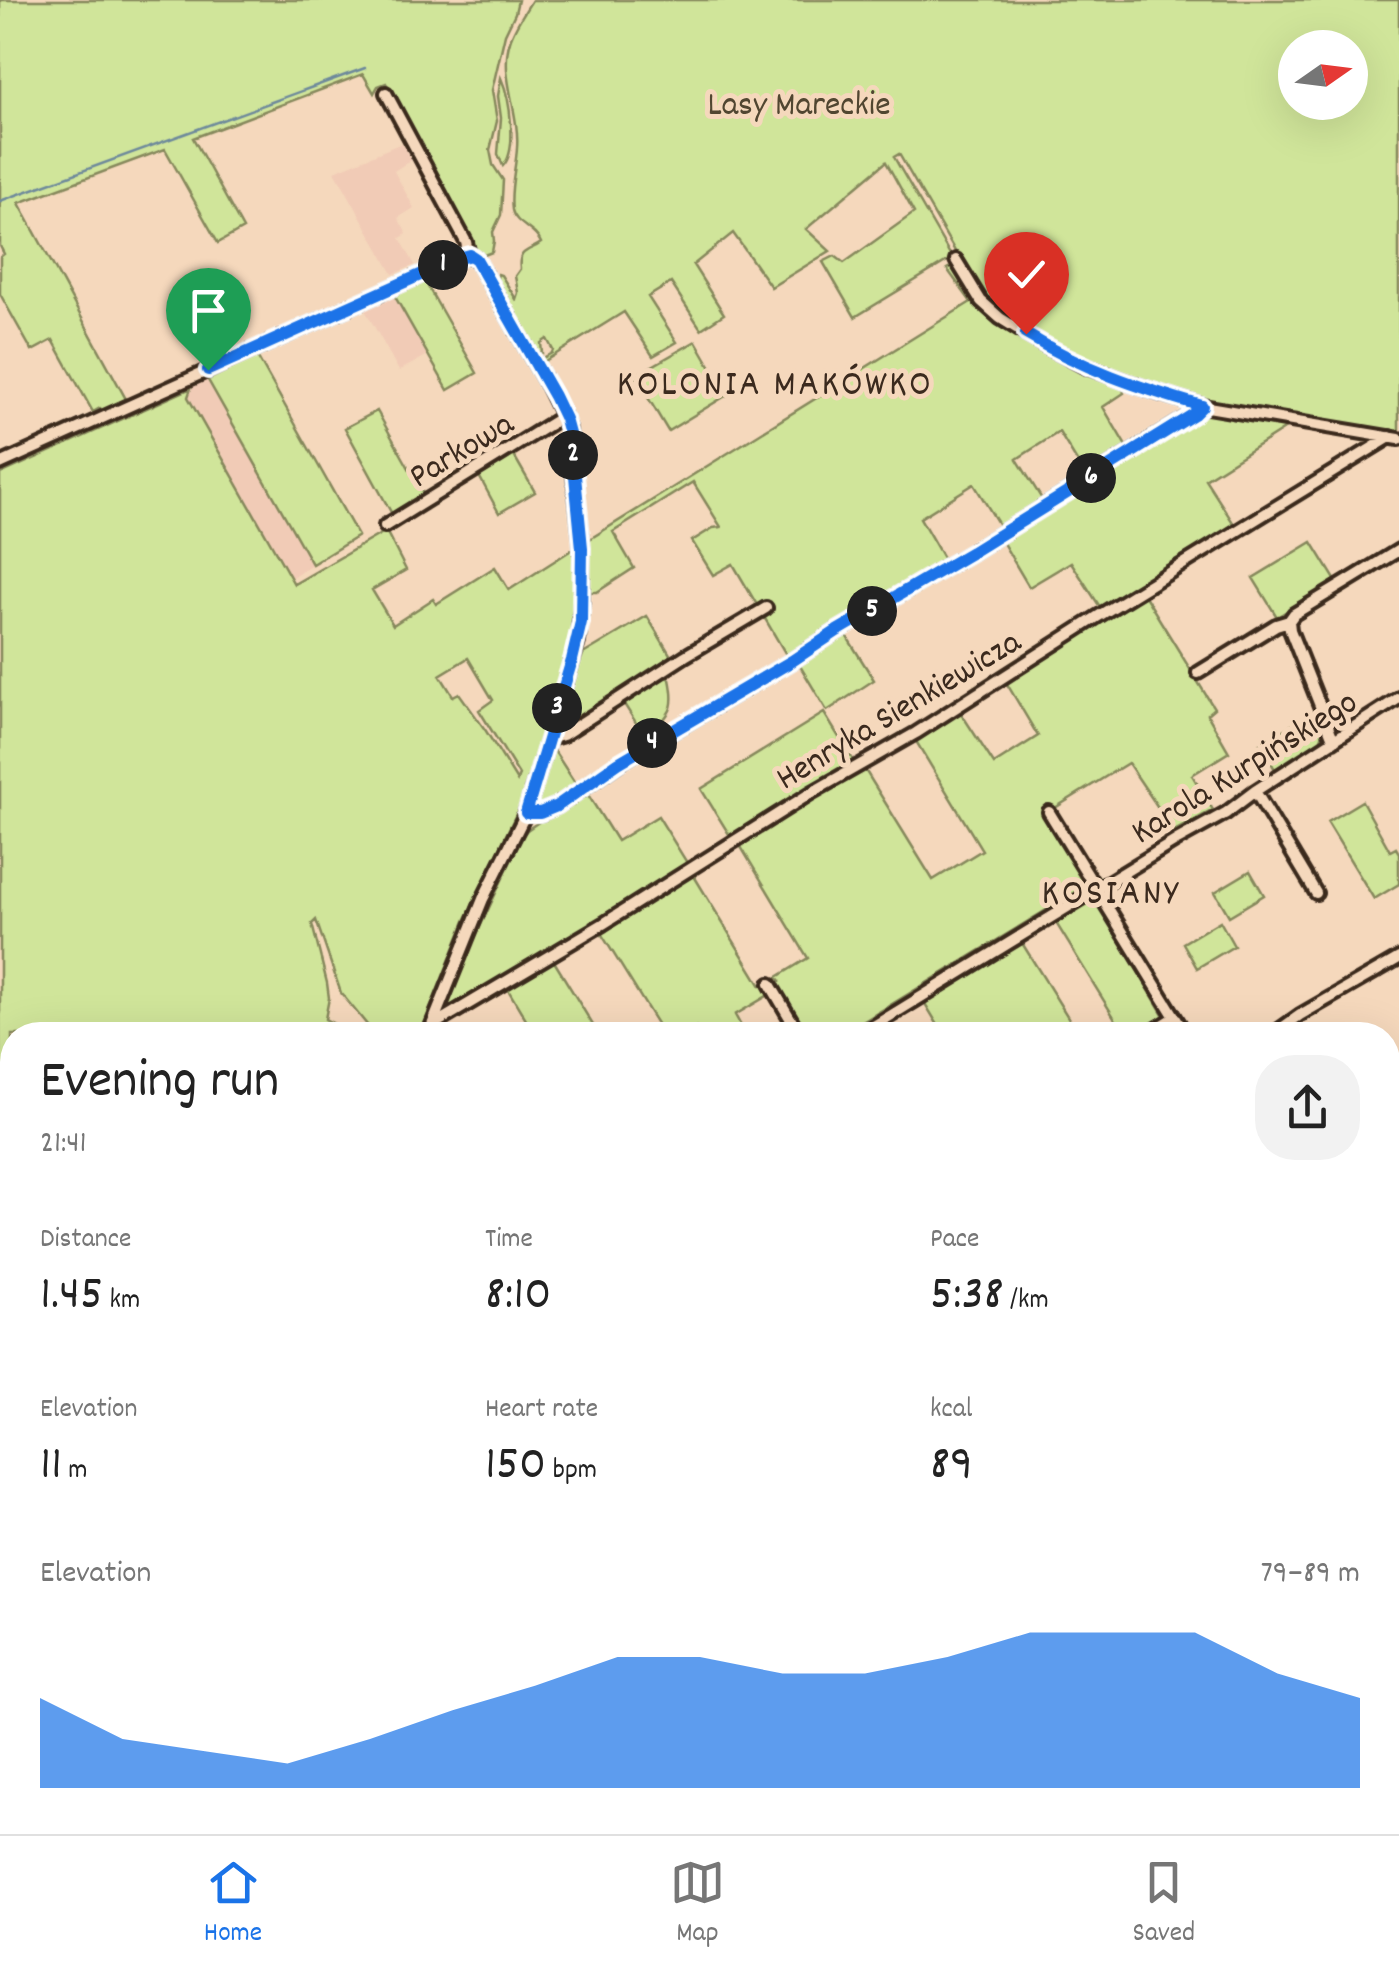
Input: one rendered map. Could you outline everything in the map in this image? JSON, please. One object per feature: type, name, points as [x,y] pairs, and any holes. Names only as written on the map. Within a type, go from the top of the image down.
[{"type":"street","points":[[386,93],[466,242],[467,255]]},
{"type":"street","points":[[0,464],[467,255],[476,259],[563,416],[572,445],[582,548],[582,611],[578,642],[526,813],[483,899],[433,1022]]},
{"type":"street","points":[[956,260],[981,300],[1000,318],[1084,366],[1202,406],[1394,438]]},
{"type":"street","points":[[526,813],[540,813],[557,806],[618,763],[988,542],[1202,406]]},
{"type":"street","name":"Parkowa","points":[[384,526],[563,416]]},
{"type":"street","name":"Henryka Sienkiewicza","points":[[443,1022],[811,793],[916,733],[1112,607],[1394,438]]},
{"type":"street","points":[[1198,673],[1289,621],[1294,614],[1399,550]]},
{"type":"street","points":[[549,739],[562,735],[766,608]]},
{"type":"street","points":[[1289,621],[1334,741]]},
{"type":"street","name":"Karola Kurpińskiego","points":[[880,1022],[1226,813],[1399,698]]},
{"type":"street","points":[[1255,791],[1316,893]]},
{"type":"street","points":[[1049,812],[1177,1022]]},
{"type":"street","points":[[1291,1022],[1399,958]]},
{"type":"street","points":[[770,984],[792,1022]]},
{"type":"street","points":[[1168,1022],[1174,1018]]},
{"type":"shaded area","points":[[402,143],[411,160],[394,171],[414,208],[398,218],[407,234],[400,238],[415,265],[393,274],[335,171]]},
{"type":"shaded area","points":[[395,297],[428,355],[399,371],[365,310]]},
{"type":"shaded area","points":[[208,380],[312,564],[290,578],[188,396],[191,388]]},
{"type":"green space","points":[[0,0],[518,0],[505,34],[492,90],[497,121],[490,150],[493,165],[503,180],[501,215],[493,232],[492,252],[484,255],[473,248],[386,83],[374,93],[363,74],[193,138],[243,229],[218,243],[165,149],[19,203],[127,401],[104,412],[100,408],[93,412],[53,340],[32,351],[0,294],[0,257],[4,254],[0,246]]},
{"type":"green space","name":"Lasy Mareckie","points":[[532,0],[1399,0],[1399,437],[1289,414],[1274,416],[1150,388],[1112,376],[1010,322],[979,293],[899,154],[894,157],[952,258],[855,317],[823,262],[835,256],[844,263],[914,213],[886,162],[806,229],[830,251],[771,287],[733,233],[693,265],[724,314],[701,329],[671,283],[648,297],[677,342],[653,356],[624,312],[540,364],[553,350],[547,339],[541,343],[542,353],[534,352],[497,283],[498,274],[516,299],[515,276],[521,258],[541,243],[512,210],[517,135],[507,54],[514,31]]},
{"type":"green space","points":[[501,78],[510,110],[511,136],[503,166],[498,154]]},
{"type":"green space","points":[[956,264],[983,306],[1122,384],[1124,393],[1103,407],[1129,451],[1087,478],[1059,432],[1017,459],[1045,504],[1002,530],[974,484],[920,518],[946,563],[894,594],[875,597],[845,622],[788,658],[733,564],[713,575],[692,541],[721,527],[693,482],[613,532],[634,568],[597,592],[586,592],[585,542],[971,302],[947,269]]},
{"type":"green space","points":[[424,280],[477,373],[448,390],[393,293]]},
{"type":"green space","points":[[696,341],[727,395],[668,431],[635,376]]},
{"type":"green space","points":[[257,356],[358,536],[312,564],[208,380]]},
{"type":"green space","points":[[191,388],[188,397],[294,584],[386,531],[406,570],[372,590],[393,625],[495,567],[509,590],[573,549],[576,552],[574,623],[565,666],[524,789],[526,793],[465,921],[425,1022],[365,1022],[341,993],[316,920],[312,924],[329,998],[325,1019],[331,1022],[0,1022],[0,474]],"holes":[[[468,658],[493,700],[479,710],[519,775],[517,781],[459,693],[453,696],[440,675]]]},
{"type":"green space","points":[[377,411],[424,495],[392,514],[345,428]]},
{"type":"green space","points":[[1202,412],[1289,426],[1205,479],[1236,527],[1102,610],[1071,562],[1029,587],[1000,538]]},
{"type":"green space","points":[[513,454],[535,492],[499,513],[478,474]]},
{"type":"green space","points":[[1312,542],[1336,581],[1277,617],[1253,578]]},
{"type":"green space","points":[[1142,591],[1214,708],[1207,714],[1229,752],[1192,775],[1213,810],[1174,831],[1128,763],[1055,808],[1092,875],[1105,882],[1089,890],[1086,886],[862,1022],[795,1022],[773,986],[780,981],[777,977],[808,958],[738,842],[862,765],[933,880],[982,850],[914,738],[959,710],[994,764],[1038,736],[1004,679]]},
{"type":"green space","points":[[647,616],[674,661],[557,732],[583,654]]},
{"type":"green space","points":[[844,632],[874,680],[827,711],[797,661]]},
{"type":"green space","points":[[663,676],[670,679],[671,708],[647,740],[622,701]]},
{"type":"green space","points":[[1315,711],[1323,733],[1320,742],[1276,771],[1260,744]]},
{"type":"green space","points":[[824,713],[855,763],[732,839],[701,789]]},
{"type":"green space","points":[[553,749],[577,786],[542,810],[536,805]]},
{"type":"green space","points":[[585,790],[617,841],[658,816],[689,866],[450,1009],[446,1003],[452,987],[523,835]]},
{"type":"green space","points":[[1362,801],[1390,851],[1396,848],[1399,853],[1399,884],[1374,899],[1327,822]]},
{"type":"green space","points":[[691,871],[761,986],[766,984],[772,993],[735,1015],[739,1022],[656,1022],[599,930]]},
{"type":"green space","points":[[1250,871],[1264,895],[1229,916],[1215,892]]},
{"type":"green space","points":[[1095,899],[1166,1019],[1117,1022],[1056,923]]},
{"type":"green space","points":[[1220,921],[1234,946],[1197,968],[1183,943]]},
{"type":"green space","points":[[1022,943],[1071,1022],[936,1022],[924,1002]]},
{"type":"green space","points":[[552,958],[591,1022],[527,1022],[507,988]]},
{"type":"waterway","points":[[0,201],[365,68]]},
{"type":"district","name":"KOLONIA MAKÓWKO","points":[[775,381]]},
{"type":"district","name":"KOSIANY","points":[[1111,890]]},
{"type":"route","points":[[208,370],[456,259],[470,255],[476,259],[554,396],[572,445],[582,548],[581,622],[526,813],[540,813],[972,552],[1202,406],[1084,366],[1026,334]]}]
